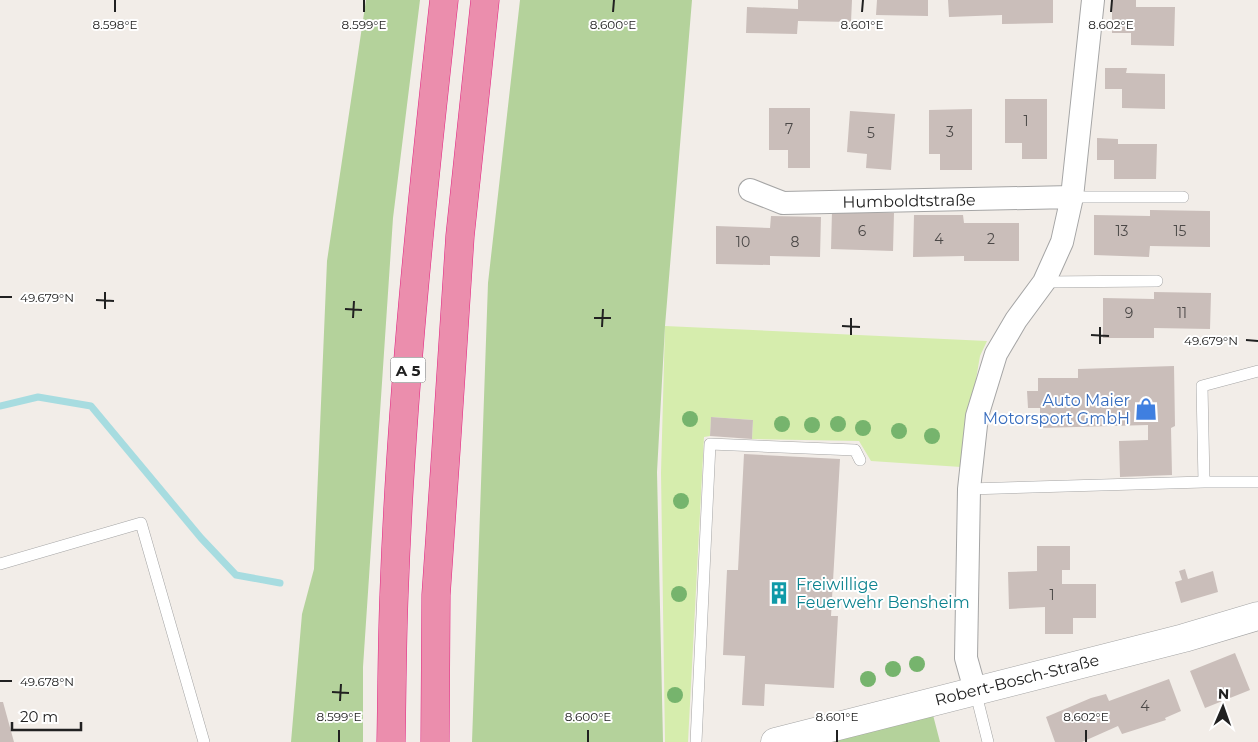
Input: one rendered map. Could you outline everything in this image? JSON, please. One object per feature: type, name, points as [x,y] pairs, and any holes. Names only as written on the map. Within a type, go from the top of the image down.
[{"type":"highway","name":"A 5","points":[[391,742],[394,595],[403,441],[419,230],[444,0]]},
{"type":"highway","points":[[435,742],[436,595],[460,236],[485,0]]},
{"type":"street","points":[[975,690],[966,658],[969,489],[976,416],[996,354],[1016,320],[1044,282],[1062,242],[1072,197],[1093,0]]},
{"type":"street","name":"Humboldtstraße","points":[[750,190],[783,204],[1072,197]]},
{"type":"street","name":"Robert-Bosch-Straße","points":[[775,742],[1184,638],[1258,616]]},
{"type":"lane","points":[[1072,197],[1183,197]]},
{"type":"lane","points":[[1044,282],[1157,281]]},
{"type":"lane","points":[[1204,482],[1202,386],[1258,371]]},
{"type":"lane","points":[[696,742],[710,444],[854,450],[860,460]]},
{"type":"lane","points":[[969,489],[1258,482]]},
{"type":"lane","points":[[0,564],[141,523],[204,742]]},
{"type":"lane","points":[[975,690],[988,742]]},
{"type":"green space","points":[[366,0],[420,0],[393,218],[363,667],[363,742],[291,742],[302,614],[314,569],[327,261]]},
{"type":"green space","points":[[520,0],[692,0],[665,326],[657,472],[663,742],[472,742],[488,283]]},
{"type":"green space","points":[[665,326],[987,341],[980,356],[961,467],[871,461],[859,441],[752,439],[753,420],[711,417],[710,436],[704,437],[688,742],[665,742],[661,473]]},
{"type":"green space","points":[[933,715],[940,742],[829,742]]},
{"type":"building","points":[[798,0],[852,0],[851,22],[798,21],[797,34],[746,33],[747,7],[798,9]]},
{"type":"building","points":[[877,0],[928,0],[928,16],[876,15]]},
{"type":"building","points":[[948,0],[1053,0],[1053,23],[1002,24],[1002,15],[949,17]]},
{"type":"building","points":[[1112,0],[1136,0],[1136,7],[1175,7],[1174,46],[1131,45],[1131,33],[1112,33]]},
{"type":"building","points":[[1105,68],[1127,68],[1126,73],[1165,74],[1165,109],[1122,108],[1122,89],[1105,89]]},
{"type":"building","points":[[1005,99],[1047,99],[1047,159],[1022,159],[1022,143],[1005,143]]},
{"type":"building","points":[[769,108],[810,108],[810,168],[788,168],[788,150],[769,150]]},
{"type":"building","points":[[972,109],[972,170],[940,170],[940,154],[929,154],[929,110]]},
{"type":"building","points":[[850,111],[895,114],[891,170],[866,168],[867,154],[847,152]]},
{"type":"building","points":[[1097,138],[1118,139],[1118,144],[1157,144],[1156,179],[1114,179],[1114,160],[1097,160]]},
{"type":"building","points":[[1150,210],[1210,211],[1210,247],[1150,246],[1149,257],[1094,255],[1094,215],[1150,216]]},
{"type":"building","points":[[832,211],[894,213],[893,251],[831,249]]},
{"type":"building","points":[[914,215],[963,215],[964,223],[1019,223],[1019,261],[964,261],[964,256],[913,257]]},
{"type":"building","points":[[771,216],[821,217],[820,257],[770,256],[770,265],[716,264],[716,226],[770,228]]},
{"type":"building","points":[[1154,292],[1211,293],[1210,329],[1154,328],[1154,338],[1103,338],[1103,298],[1154,299]]},
{"type":"building","points":[[1174,366],[1175,426],[1171,428],[1172,475],[1120,477],[1119,441],[1148,440],[1148,425],[1040,428],[1040,408],[1028,408],[1027,391],[1038,391],[1038,378],[1078,378],[1078,369]]},
{"type":"building","points":[[711,417],[753,420],[752,439],[710,436]]},
{"type":"building","name":"Freiwillige Feuerwehr Bensheim","points":[[744,454],[840,459],[831,616],[838,616],[834,688],[765,684],[764,706],[742,705],[745,656],[723,655],[727,570],[738,570]]},
{"type":"building","points":[[1037,546],[1070,546],[1070,570],[1062,570],[1062,584],[1096,584],[1096,618],[1073,618],[1073,634],[1045,634],[1045,607],[1009,609],[1008,572],[1037,571]]},
{"type":"building","points":[[1185,569],[1188,579],[1213,571],[1218,592],[1181,603],[1175,582],[1182,580],[1179,571]]},
{"type":"building","points":[[1235,653],[1250,690],[1205,708],[1190,671]]},
{"type":"building","points":[[1169,679],[1181,711],[1165,718],[1166,720],[1122,734],[1118,726],[1082,742],[1055,742],[1046,717],[1091,698],[1106,694],[1109,701]]},
{"type":"building","points":[[0,702],[3,702],[14,742],[0,742]]},
{"type":"waterway","points":[[0,406],[38,397],[91,406],[201,538],[236,575],[280,583]]},
{"type":"place","name":"Auto Maier Motorsport GmbH","points":[[1146,409]]},
{"type":"place","name":"Freiwillige Feuerwehr Bensheim","points":[[779,593]]}]
